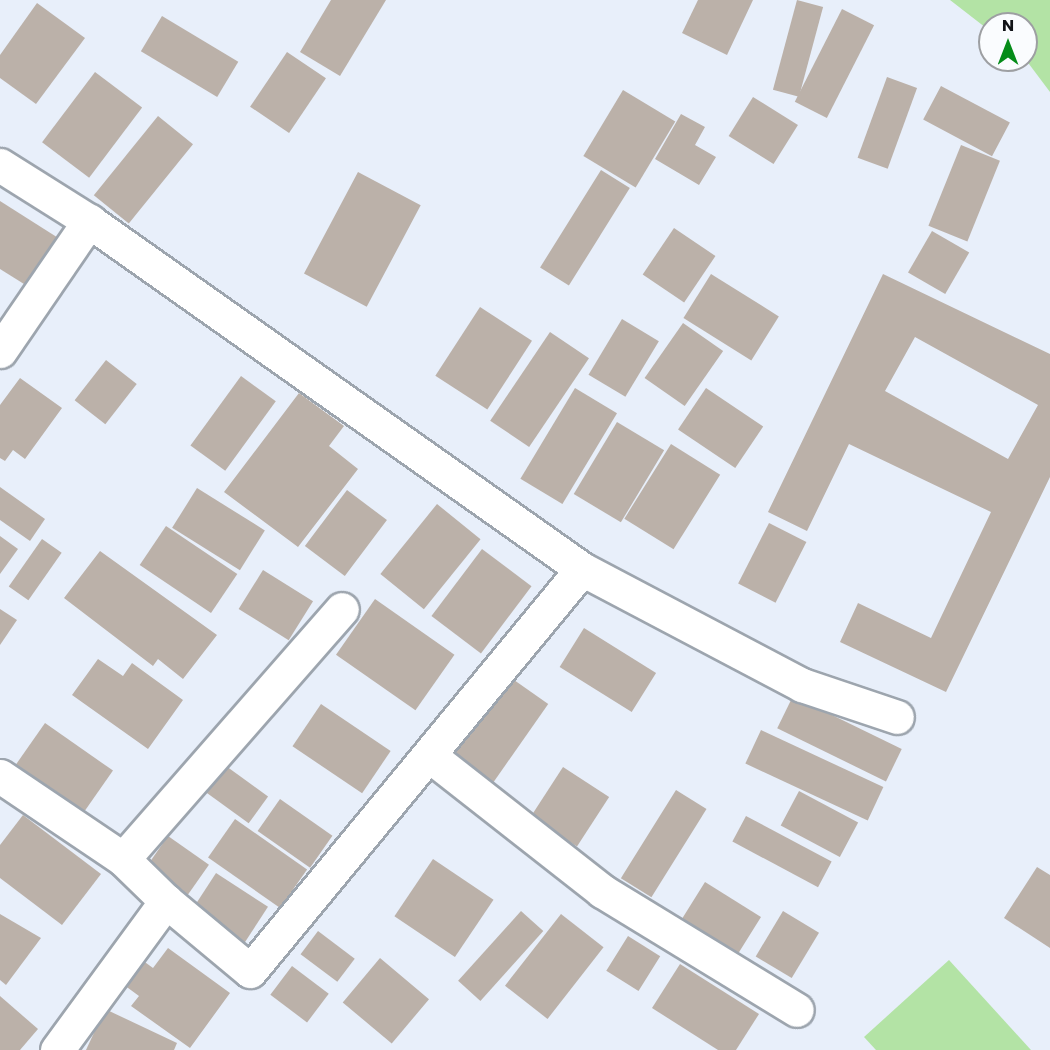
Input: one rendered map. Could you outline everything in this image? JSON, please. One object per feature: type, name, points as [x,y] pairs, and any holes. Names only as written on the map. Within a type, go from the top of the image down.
[{"type":"street","points":[[0,165],[89,221],[582,569],[802,685],[897,717]]},
{"type":"street","points":[[0,351],[89,221]]},
{"type":"street","points":[[0,776],[123,859],[166,901],[250,971],[430,756],[582,569]]},
{"type":"street","points":[[123,859],[342,609]]},
{"type":"street","points":[[430,756],[602,891],[797,1010]]},
{"type":"street","points":[[57,1050],[166,901]]},
{"type":"green space","points":[[950,0],[1050,0],[1050,92],[1035,72],[1038,72],[1038,12],[978,12],[978,22]]},
{"type":"green space","points":[[949,960],[1031,1050],[876,1050],[864,1037]]},
{"type":"building","points":[[331,0],[386,0],[340,76],[300,52]]},
{"type":"building","points":[[698,0],[753,0],[727,55],[682,33]]},
{"type":"building","points":[[797,0],[823,7],[799,97],[773,90]]},
{"type":"building","points":[[37,3],[85,38],[36,104],[0,78],[0,55]]},
{"type":"building","points":[[842,9],[874,25],[827,118],[795,102]]},
{"type":"building","points":[[162,16],[238,62],[217,97],[141,51]]},
{"type":"building","points":[[287,52],[326,78],[289,133],[250,107]]},
{"type":"building","points":[[95,72],[142,108],[89,178],[42,142]]},
{"type":"building","points":[[887,77],[917,88],[888,169],[858,158]]},
{"type":"building","points":[[941,86],[1010,123],[992,156],[923,120]]},
{"type":"building","points":[[623,90],[675,121],[636,187],[583,156]]},
{"type":"building","points":[[753,97],[798,125],[774,164],[729,136]]},
{"type":"building","points":[[681,114],[705,127],[695,145],[716,157],[699,185],[655,159]]},
{"type":"building","points":[[158,116],[193,144],[129,224],[94,195]]},
{"type":"building","points":[[961,145],[1000,161],[967,241],[928,226]]},
{"type":"building","points":[[601,170],[630,188],[569,286],[540,268]]},
{"type":"building","points":[[358,172],[421,205],[367,307],[304,274]]},
{"type":"building","points":[[0,201],[63,241],[32,289],[0,269]]},
{"type":"building","points":[[674,228],[715,256],[684,302],[643,274]]},
{"type":"building","points":[[932,231],[969,252],[945,294],[908,273]]},
{"type":"building","points":[[711,274],[779,316],[751,360],[683,318]]},
{"type":"building","points":[[883,274],[1050,354],[1050,477],[946,692],[840,642],[858,603],[931,638],[991,512],[849,444],[807,531],[768,512]],"holes":[[[915,337],[1038,405],[1008,459],[885,391]]]},
{"type":"building","points":[[480,307],[532,341],[487,410],[435,376]]},
{"type":"building","points":[[622,319],[659,341],[625,397],[589,375]]},
{"type":"building","points":[[683,323],[723,351],[685,406],[645,378]]},
{"type":"building","points":[[550,332],[589,358],[529,447],[490,421]]},
{"type":"building","points":[[106,360],[137,384],[105,424],[75,400]]},
{"type":"building","points":[[241,376],[276,401],[225,471],[190,446]]},
{"type":"building","points":[[20,378],[62,408],[25,459],[13,450],[5,461],[0,458],[0,405]]},
{"type":"building","points":[[575,388],[617,413],[562,504],[520,479]]},
{"type":"building","points":[[706,388],[763,427],[735,468],[678,429]]},
{"type":"building","points":[[299,393],[344,426],[329,446],[358,469],[298,547],[224,492]]},
{"type":"building","points":[[617,422],[664,450],[621,522],[574,494]]},
{"type":"building","points":[[671,444],[720,475],[674,549],[624,519]]},
{"type":"building","points":[[0,487],[45,519],[30,541],[0,520]]},
{"type":"building","points":[[197,488],[265,530],[240,570],[172,528]]},
{"type":"building","points":[[347,490],[387,520],[345,576],[305,546]]},
{"type":"building","points":[[437,504],[481,539],[424,609],[380,574]]},
{"type":"building","points":[[769,523],[806,542],[776,603],[738,584]]},
{"type":"building","points":[[166,526],[237,574],[211,613],[140,565]]},
{"type":"building","points":[[0,536],[18,549],[0,574]]},
{"type":"building","points":[[42,539],[62,553],[28,600],[9,587]]},
{"type":"building","points":[[482,549],[532,586],[481,653],[431,616]]},
{"type":"building","points":[[100,551],[217,635],[183,679],[158,659],[153,666],[64,598]]},
{"type":"building","points":[[263,570],[313,601],[289,640],[239,609]]},
{"type":"building","points":[[375,599],[454,655],[415,710],[336,655]]},
{"type":"building","points":[[0,609],[17,620],[0,645]]},
{"type":"building","points":[[584,628],[656,673],[632,712],[560,667]]},
{"type":"building","points":[[98,659],[123,676],[132,663],[183,700],[148,749],[72,695]]},
{"type":"building","points":[[504,673],[548,704],[492,784],[448,753]]},
{"type":"building","points":[[793,696],[902,749],[886,781],[777,728]]},
{"type":"building","points":[[321,704],[391,751],[362,793],[292,746]]},
{"type":"building","points":[[45,723],[113,771],[79,820],[11,772]]},
{"type":"building","points":[[761,730],[883,787],[868,821],[745,764]]},
{"type":"building","points":[[226,766],[268,797],[249,823],[207,793]]},
{"type":"building","points":[[563,767],[609,797],[577,846],[531,816]]},
{"type":"building","points":[[676,790],[707,809],[651,897],[621,878]]},
{"type":"building","points":[[799,791],[858,822],[840,857],[781,825]]},
{"type":"building","points":[[280,799],[332,836],[310,868],[258,831]]},
{"type":"building","points":[[23,815],[101,874],[62,925],[0,878],[0,845]]},
{"type":"building","points":[[746,816],[832,862],[818,887],[732,842]]},
{"type":"building","points":[[235,819],[307,869],[280,908],[208,858]]},
{"type":"building","points":[[168,836],[209,865],[183,902],[142,874]]},
{"type":"building","points":[[433,859],[494,900],[455,957],[394,916]]},
{"type":"building","points":[[1037,867],[1050,875],[1050,948],[1004,918]]},
{"type":"building","points":[[216,873],[268,907],[243,945],[191,912]]},
{"type":"building","points":[[705,882],[761,917],[731,964],[675,929]]},
{"type":"building","points":[[521,911],[543,931],[480,1001],[458,981]]},
{"type":"building","points":[[783,911],[819,933],[792,978],[756,956]]},
{"type":"building","points":[[0,914],[41,938],[6,985],[0,980]]},
{"type":"building","points":[[561,914],[604,947],[548,1019],[505,986]]},
{"type":"building","points":[[318,931],[355,959],[337,982],[301,954]]},
{"type":"building","points":[[628,936],[660,956],[638,991],[606,971]]},
{"type":"building","points":[[168,948],[230,993],[190,1048],[131,1006],[139,996],[124,985],[142,960],[153,968]]},
{"type":"building","points":[[380,958],[429,999],[392,1044],[343,1002]]},
{"type":"building","points":[[680,964],[759,1014],[736,1050],[718,1050],[652,1008]]},
{"type":"building","points":[[292,966],[329,994],[307,1022],[270,995]]},
{"type":"building","points":[[0,996],[38,1029],[20,1050],[0,1050]]},
{"type":"building","points":[[105,1009],[177,1043],[174,1050],[86,1050]]}]
